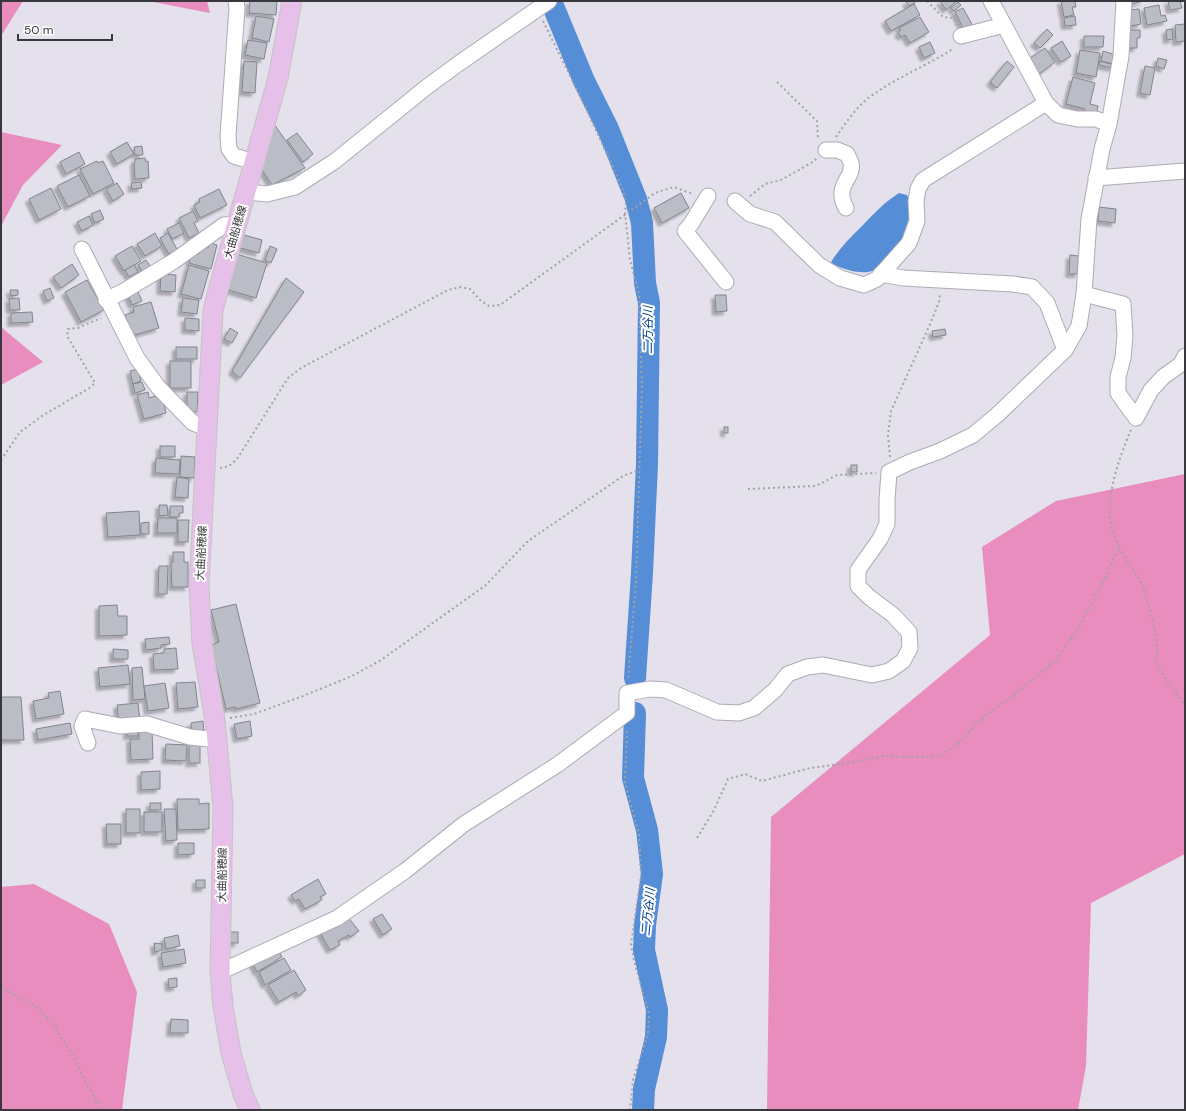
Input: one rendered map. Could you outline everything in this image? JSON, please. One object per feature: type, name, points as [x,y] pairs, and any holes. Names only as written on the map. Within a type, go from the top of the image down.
[{"type":"main road","name":"大曲船穂線","points":[[250,1110],[243,1094],[231,1053],[223,1006],[220,972],[223,807],[218,740],[202,644],[199,585],[213,311],[278,78],[292,1]]},
{"type":"street","points":[[236,1],[237,8],[234,70],[228,136],[229,149],[234,156],[254,162]]},
{"type":"street","points":[[991,1],[1046,103],[1058,115],[1078,119],[1096,119],[1109,124]]},
{"type":"street","points":[[220,972],[337,918],[405,871],[464,824],[556,764],[627,713],[627,693],[650,689],[666,690],[717,712],[739,713],[754,708],[774,690],[788,674],[807,667],[823,665],[872,675],[889,671],[903,661],[910,648],[909,632],[893,615],[869,597],[858,586],[858,570],[880,539],[887,524],[889,472],[973,435],[997,415],[1065,350],[1079,326],[1084,294],[1089,219],[1096,178],[1109,124],[1122,56],[1124,1]]},
{"type":"street","points":[[246,192],[267,194],[295,187],[335,162],[421,91],[542,6]]},
{"type":"street","points":[[961,36],[1004,25]]},
{"type":"street","points":[[735,201],[750,214],[775,222],[819,265],[840,278],[864,285],[877,279],[909,243],[917,221],[916,201],[918,189],[923,180],[1046,103]]},
{"type":"street","points":[[822,146],[847,154],[852,164],[848,177],[843,186],[841,198],[846,208]]},
{"type":"street","points":[[1096,178],[1185,171]]},
{"type":"street","points":[[708,196],[685,231],[726,282]]},
{"type":"street","points":[[110,306],[124,291],[174,261],[224,225],[237,224]]},
{"type":"street","points":[[82,249],[137,358],[158,387],[193,423],[207,428]]},
{"type":"street","points":[[882,274],[903,278],[1013,284],[1032,287],[1046,304],[1065,350]]},
{"type":"street","points":[[1084,294],[1123,304],[1125,335],[1123,358],[1118,377],[1118,393],[1136,418],[1151,390],[1163,377],[1181,364],[1185,356]]},
{"type":"street","points":[[88,743],[82,726],[85,719],[120,726],[147,724],[190,738],[218,740]]},
{"type":"path","points":[[735,201],[747,199],[765,184],[781,180],[812,162],[822,146],[867,100],[898,80],[950,51],[961,36],[954,18],[943,17],[927,1]]},
{"type":"path","points":[[542,6],[582,100],[622,188],[626,201],[630,260],[639,294],[642,385],[636,582],[627,693]]},
{"type":"path","points":[[778,82],[817,121],[822,146]]},
{"type":"path","points":[[205,468],[228,466],[237,459],[288,378],[301,368],[448,290],[460,287],[470,288],[480,300],[490,306],[500,304],[655,193],[674,187],[686,192],[708,196]]},
{"type":"path","points":[[748,489],[816,486],[837,475],[889,472],[891,460],[888,436],[891,411],[939,302],[941,280]]},
{"type":"path","points":[[1,460],[20,432],[42,416],[91,387],[95,382],[67,336],[68,329],[78,328],[110,306]]},
{"type":"path","points":[[1136,418],[1113,480],[1110,504],[1112,529],[1119,547],[1144,588],[1157,638],[1157,663],[1164,677],[1185,705]]},
{"type":"path","points":[[215,720],[254,714],[304,696],[352,676],[381,660],[486,585],[528,541],[623,476],[639,470]]},
{"type":"path","points":[[697,838],[714,810],[728,779],[745,774],[762,780],[810,768],[856,762],[882,756],[940,756],[960,742],[981,719],[1016,693],[1056,660],[1077,630],[1106,576],[1119,547]]},
{"type":"path","points":[[627,713],[625,783],[639,835],[641,876],[631,944],[634,961],[649,1014],[648,1034],[632,1080],[630,1110]]},
{"type":"path","points":[[1,987],[38,1008],[52,1022],[74,1058],[89,1089],[103,1110]]},
{"type":"shaded area","points":[[1,1],[23,1],[1,36]]},
{"type":"shaded area","points":[[148,1],[207,1],[210,13]]},
{"type":"shaded area","points":[[1,132],[62,145],[23,185],[1,226]]},
{"type":"shaded area","points":[[1,327],[43,362],[1,385]]},
{"type":"shaded area","points":[[1185,474],[1185,854],[1091,903],[1086,1066],[1078,1110],[767,1110],[771,817],[990,635],[982,547],[1056,501]]},
{"type":"shaded area","points":[[34,884],[109,924],[137,992],[122,1110],[1,1110],[1,887]]},
{"type":"water","points":[[899,193],[907,195],[911,211],[911,220],[904,238],[894,251],[883,263],[870,272],[852,271],[834,265],[831,262],[844,244],[888,201]]},
{"type":"building","points":[[250,1],[277,1],[276,15],[249,13]]},
{"type":"building","points":[[914,1],[915,3],[909,6],[906,2]]},
{"type":"building","points":[[940,1],[957,1],[946,10]]},
{"type":"building","points":[[1061,1],[1075,1],[1076,7],[1072,7],[1074,15],[1064,17]]},
{"type":"building","points":[[1131,1],[1144,1],[1131,4]]},
{"type":"building","points":[[1168,1],[1180,1],[1182,8],[1170,10]]},
{"type":"building","points":[[958,2],[961,5],[954,11],[951,8]]},
{"type":"building","points":[[914,4],[920,15],[891,31],[885,21]]},
{"type":"building","points":[[1159,5],[1161,16],[1165,15],[1167,21],[1147,25],[1144,8]]},
{"type":"building","points":[[963,8],[974,28],[965,32],[955,12]]},
{"type":"building","points":[[1139,9],[1141,24],[1130,26],[1129,10]]},
{"type":"building","points":[[256,16],[274,19],[269,42],[252,38]]},
{"type":"building","points":[[1075,16],[1076,25],[1065,26],[1064,18]]},
{"type":"building","points":[[920,17],[929,32],[910,43],[905,35],[901,37],[898,32],[901,30],[899,28]]},
{"type":"building","points":[[1185,24],[1185,41],[1176,42],[1175,25]]},
{"type":"building","points":[[1047,29],[1053,35],[1040,48],[1034,43]]},
{"type":"building","points":[[1172,29],[1173,39],[1167,40],[1166,30]]},
{"type":"building","points":[[1127,30],[1140,30],[1140,38],[1137,38],[1137,48],[1127,48]]},
{"type":"building","points":[[1084,36],[1104,36],[1103,47],[1084,47]]},
{"type":"building","points":[[248,40],[267,43],[264,59],[245,55]]},
{"type":"building","points":[[1062,41],[1071,56],[1061,62],[1051,48]]},
{"type":"building","points":[[930,42],[935,53],[924,58],[919,47]]},
{"type":"building","points":[[1045,48],[1055,62],[1038,75],[1027,60]]},
{"type":"building","points":[[1080,50],[1100,53],[1096,77],[1076,73]]},
{"type":"building","points":[[1103,51],[1116,55],[1114,64],[1101,61]]},
{"type":"building","points":[[1158,58],[1167,60],[1164,69],[1156,66]]},
{"type":"building","points":[[244,61],[257,62],[255,93],[242,92]]},
{"type":"building","points":[[1007,61],[1014,67],[997,88],[990,82]]},
{"type":"building","points":[[1100,61],[1114,65],[1113,68],[1099,65]]},
{"type":"building","points":[[1145,66],[1155,68],[1150,95],[1140,93]]},
{"type":"building","points":[[1073,77],[1095,83],[1090,104],[1098,106],[1096,116],[1084,113],[1085,109],[1066,104]]},
{"type":"building","points":[[274,124],[305,168],[272,185],[260,167]]},
{"type":"building","points":[[297,133],[313,154],[303,162],[287,140]]},
{"type":"building","points":[[127,142],[134,154],[117,164],[110,152]]},
{"type":"building","points":[[142,146],[143,155],[135,155],[134,147]]},
{"type":"building","points":[[79,152],[85,164],[66,174],[60,162]]},
{"type":"building","points":[[145,158],[146,162],[148,161],[149,178],[135,179],[135,159]]},
{"type":"building","points":[[97,161],[98,163],[103,161],[114,183],[93,194],[80,169]]},
{"type":"building","points":[[79,175],[90,196],[68,207],[57,186]]},
{"type":"building","points":[[141,182],[142,188],[132,189],[131,183]]},
{"type":"building","points":[[117,183],[124,194],[113,201],[106,189]]},
{"type":"building","points":[[51,188],[61,209],[39,220],[29,199]]},
{"type":"building","points":[[219,189],[227,205],[200,218],[194,205],[200,202],[199,199]]},
{"type":"building","points":[[681,193],[689,208],[662,223],[654,208]]},
{"type":"building","points":[[1099,207],[1116,209],[1115,223],[1098,221]]},
{"type":"building","points":[[100,210],[104,219],[95,223],[91,214]]},
{"type":"building","points":[[193,211],[198,221],[194,223],[199,233],[189,238],[179,218]]},
{"type":"building","points":[[89,216],[93,225],[82,231],[77,222]]},
{"type":"building","points":[[179,223],[184,233],[172,239],[167,229]]},
{"type":"building","points":[[155,233],[162,246],[145,256],[137,244]]},
{"type":"building","points":[[168,233],[178,251],[170,256],[160,238]]},
{"type":"building","points":[[244,235],[262,240],[259,253],[240,248]]},
{"type":"building","points":[[210,243],[217,245],[211,269],[189,263],[192,252],[199,254],[201,246],[208,248]]},
{"type":"building","points":[[132,246],[141,261],[124,271],[115,256]]},
{"type":"building","points":[[270,246],[277,249],[271,263],[265,260]]},
{"type":"building","points":[[236,254],[267,263],[256,298],[225,289]]},
{"type":"building","points":[[1070,255],[1079,256],[1078,274],[1069,274]]},
{"type":"building","points":[[146,260],[152,269],[144,274],[138,265]]},
{"type":"building","points":[[72,264],[79,275],[61,288],[53,277]]},
{"type":"building","points":[[134,265],[138,272],[129,277],[125,270]]},
{"type":"building","points":[[189,265],[209,271],[201,299],[181,294]]},
{"type":"building","points":[[161,274],[176,275],[175,292],[160,291]]},
{"type":"building","points":[[286,278],[304,292],[240,378],[232,371]]},
{"type":"building","points":[[87,280],[104,310],[81,322],[65,292]]},
{"type":"building","points":[[50,288],[54,298],[47,301],[43,291]]},
{"type":"building","points":[[10,290],[18,290],[18,295],[11,296]]},
{"type":"building","points":[[137,290],[142,301],[132,305],[128,295]]},
{"type":"building","points":[[715,295],[726,295],[727,311],[716,312]]},
{"type":"building","points":[[19,298],[20,310],[10,310],[9,299]]},
{"type":"building","points":[[183,298],[199,300],[197,314],[181,312]]},
{"type":"building","points":[[151,302],[159,328],[131,336],[125,315],[134,312],[133,307]]},
{"type":"building","points":[[32,312],[33,322],[11,323],[11,313]]},
{"type":"building","points":[[185,318],[199,319],[199,331],[185,330]]},
{"type":"building","points":[[230,328],[238,333],[232,343],[224,339]]},
{"type":"building","points":[[945,329],[946,335],[933,337],[932,331]]},
{"type":"building","points":[[176,347],[197,347],[197,359],[176,359]]},
{"type":"building","points":[[170,361],[191,361],[191,388],[170,388]]},
{"type":"building","points":[[138,369],[141,381],[133,384],[130,371]]},
{"type":"building","points":[[142,382],[145,390],[135,393],[133,384]]},
{"type":"building","points":[[148,392],[149,398],[159,395],[163,399],[166,413],[144,419],[137,395]]},
{"type":"building","points":[[187,392],[198,392],[197,412],[187,412]]},
{"type":"building","points":[[724,427],[728,427],[728,433],[724,433]]},
{"type":"building","points":[[160,446],[175,446],[175,457],[160,457]]},
{"type":"building","points":[[181,456],[195,457],[194,478],[180,477]]},
{"type":"building","points":[[156,458],[180,460],[179,474],[155,473]]},
{"type":"building","points":[[851,465],[857,465],[857,472],[851,472]]},
{"type":"building","points":[[177,477],[189,479],[188,498],[175,497]]},
{"type":"building","points":[[159,505],[167,505],[168,515],[159,516]]},
{"type":"building","points":[[170,506],[183,506],[183,513],[179,513],[179,517],[170,517]]},
{"type":"building","points":[[139,511],[140,535],[108,537],[106,513]]},
{"type":"building","points":[[158,518],[177,518],[177,533],[157,533]]},
{"type":"building","points":[[178,520],[189,520],[188,542],[178,542]]},
{"type":"building","points":[[149,522],[149,534],[141,534],[141,523]]},
{"type":"building","points":[[173,552],[184,552],[184,562],[188,562],[188,587],[172,587],[171,562],[173,562]]},
{"type":"building","points":[[159,566],[168,566],[167,594],[158,594]]},
{"type":"building","points":[[236,604],[260,703],[236,709],[235,707],[226,709],[211,645],[219,642],[211,610]]},
{"type":"building","points":[[117,605],[118,616],[127,616],[127,635],[99,636],[99,606]]},
{"type":"building","points":[[169,637],[170,644],[161,645],[161,648],[146,650],[145,639]]},
{"type":"building","points":[[176,648],[178,669],[154,670],[153,654],[164,653],[164,649]]},
{"type":"building","points":[[113,649],[128,650],[128,659],[113,659]]},
{"type":"building","points":[[128,665],[130,684],[100,687],[98,668]]},
{"type":"building","points":[[142,667],[145,699],[133,700],[132,668]]},
{"type":"building","points":[[195,682],[198,707],[178,709],[176,683]]},
{"type":"building","points":[[165,683],[169,708],[148,711],[144,686]]},
{"type":"building","points":[[60,691],[64,714],[36,719],[33,701],[49,698],[48,693]]},
{"type":"building","points":[[1,697],[21,697],[24,740],[1,740]]},
{"type":"building","points":[[138,703],[140,721],[119,723],[117,705]]},
{"type":"building","points":[[203,721],[204,734],[192,735],[191,723]]},
{"type":"building","points":[[250,721],[252,736],[237,739],[234,724]]},
{"type":"building","points":[[70,723],[72,734],[38,740],[36,729]]},
{"type":"building","points":[[127,728],[137,728],[138,736],[127,736]]},
{"type":"building","points":[[139,731],[152,731],[153,759],[131,760],[130,739],[139,739]]},
{"type":"building","points":[[166,744],[187,745],[186,761],[165,760]]},
{"type":"building","points":[[189,744],[200,744],[200,763],[189,763]]},
{"type":"building","points":[[160,771],[160,789],[141,790],[141,772]]},
{"type":"building","points":[[177,799],[199,799],[199,804],[209,803],[209,829],[178,830]]},
{"type":"building","points":[[150,803],[161,803],[161,810],[150,810]]},
{"type":"building","points":[[126,809],[140,809],[140,833],[126,833]]},
{"type":"building","points":[[164,809],[176,809],[177,840],[166,841]]},
{"type":"building","points":[[144,812],[162,812],[162,832],[144,832]]},
{"type":"building","points":[[106,824],[121,824],[121,844],[107,844]]},
{"type":"building","points":[[178,843],[194,843],[194,854],[178,855]]},
{"type":"building","points":[[318,879],[326,894],[320,897],[322,900],[305,909],[299,899],[295,901],[291,895]]},
{"type":"building","points":[[196,880],[205,880],[205,888],[196,888]]},
{"type":"building","points":[[382,914],[392,929],[383,935],[373,919]]},
{"type":"building","points":[[347,916],[359,931],[350,937],[349,935],[338,941],[340,945],[330,950],[318,929]]},
{"type":"building","points":[[228,932],[238,932],[238,943],[228,943]]},
{"type":"building","points":[[178,935],[180,946],[166,949],[164,938]]},
{"type":"building","points":[[154,943],[162,944],[162,950],[155,952]]},
{"type":"building","points":[[277,948],[282,957],[257,972],[252,962]]},
{"type":"building","points":[[184,949],[186,963],[163,967],[161,953]]},
{"type":"building","points":[[284,958],[291,970],[265,985],[259,972]]},
{"type":"building","points":[[294,970],[306,990],[298,996],[296,992],[279,1002],[268,985]]},
{"type":"building","points":[[177,978],[177,987],[169,988],[168,979]]},
{"type":"building","points":[[171,1019],[188,1020],[188,1033],[170,1033]]},
{"type":"waterway","name":"二万谷川","points":[[551,1],[584,81],[608,129],[636,199],[642,223],[645,283],[649,303],[647,464],[635,678]]},
{"type":"waterway","name":"二万谷川","points":[[635,713],[633,778],[647,830],[652,874],[645,925],[644,950],[657,1010],[656,1037],[644,1089],[643,1110]]}]
